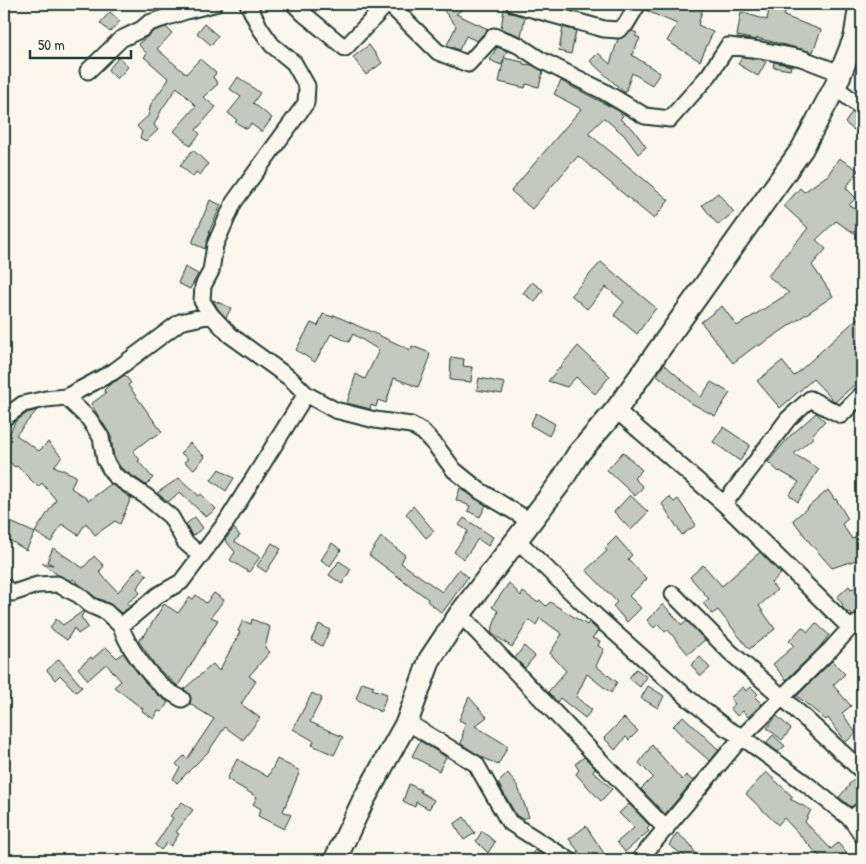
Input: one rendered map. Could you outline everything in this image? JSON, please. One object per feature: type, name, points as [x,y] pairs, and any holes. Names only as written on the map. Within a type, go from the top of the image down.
[{"type":"main road","points":[[334,860],[363,800],[407,722],[430,659],[460,614],[560,483],[578,454],[616,410],[802,149],[837,80],[855,37],[860,4]]},
{"type":"street","points":[[88,71],[121,39],[149,24],[186,11],[214,4]]},
{"type":"street","points":[[248,4],[260,28],[272,45],[294,63],[307,86],[306,103],[234,202],[215,244],[211,272],[204,286],[202,301],[211,316],[230,335],[291,379],[306,394],[335,410],[375,420],[411,425],[417,428],[436,446],[454,470],[480,491],[530,521]]},
{"type":"street","points":[[294,4],[345,48],[388,4],[438,52],[468,64],[494,36],[518,45],[541,60],[603,91],[645,116],[670,119],[708,75],[728,46],[801,58],[837,80],[862,108]]},
{"type":"street","points":[[514,4],[604,29],[618,30],[626,24],[638,4]]},
{"type":"street","points":[[4,418],[23,404],[66,397],[113,372],[180,322],[211,316]]},
{"type":"street","points":[[121,626],[158,595],[181,582],[227,521],[306,394]]},
{"type":"street","points":[[724,504],[788,419],[810,399],[841,415],[862,394]]},
{"type":"street","points":[[66,397],[89,419],[101,437],[105,460],[114,474],[147,497],[171,517],[185,542],[201,556]]},
{"type":"street","points":[[616,410],[724,504],[856,624],[742,737],[639,860]]},
{"type":"street","points":[[517,540],[595,615],[688,698],[726,728],[742,737],[805,783],[856,814],[862,835]]},
{"type":"street","points":[[4,587],[14,593],[37,585],[57,584],[79,594],[90,605],[106,612],[121,626],[124,636],[140,660],[162,686],[182,699]]},
{"type":"street","points":[[673,594],[730,652],[862,771]]},
{"type":"street","points":[[460,614],[666,829]]},
{"type":"street","points":[[407,722],[476,764],[509,822],[569,860]]},
{"type":"building","points":[[448,4],[469,4],[456,14],[488,29],[477,41],[466,36],[459,50],[447,45],[456,26],[441,7],[443,8]]},
{"type":"building","points":[[647,4],[704,4],[698,25],[713,32],[700,61],[667,41],[677,24],[645,10]]},
{"type":"building","points":[[770,4],[788,4],[784,16],[821,30],[813,52],[757,38],[756,40],[737,36],[741,12],[767,20]]},
{"type":"building","points":[[504,9],[525,17],[521,36],[501,29]]},
{"type":"building","points":[[110,12],[120,21],[110,32],[100,23]]},
{"type":"building","points":[[204,24],[218,36],[211,45],[197,33]]},
{"type":"building","points":[[166,27],[172,33],[157,49],[186,74],[200,59],[216,73],[213,77],[218,84],[203,97],[216,107],[196,130],[200,134],[190,146],[174,131],[196,106],[177,87],[154,125],[158,130],[146,141],[140,138],[142,132],[137,126],[148,116],[151,104],[169,79],[144,57],[147,54],[138,44],[154,31]]},
{"type":"building","points":[[563,27],[576,31],[571,54],[559,51]]},
{"type":"building","points":[[632,31],[637,33],[635,36],[640,38],[632,55],[660,73],[652,85],[632,73],[625,93],[590,61],[598,53],[610,64],[618,39]]},
{"type":"building","points":[[369,45],[382,63],[366,75],[353,57]]},
{"type":"building","points":[[497,47],[507,51],[504,58],[532,65],[543,71],[539,87],[526,84],[525,88],[499,82],[504,59],[501,65],[490,60]]},
{"type":"building","points":[[119,57],[128,67],[117,79],[108,70]]},
{"type":"building","points":[[743,57],[760,59],[766,62],[758,76],[738,64]]},
{"type":"building","points":[[774,62],[791,66],[790,70],[773,67]]},
{"type":"building","points":[[238,77],[260,93],[253,103],[272,118],[262,132],[251,124],[247,129],[235,122],[237,120],[228,113],[241,97],[230,89]]},
{"type":"building","points":[[561,81],[619,111],[623,116],[620,119],[633,129],[646,147],[638,154],[624,135],[604,118],[588,133],[669,200],[654,219],[578,156],[532,209],[511,191],[581,109],[554,94]]},
{"type":"building","points":[[852,112],[862,117],[862,131],[856,127],[854,130],[845,123]]},
{"type":"building","points":[[193,150],[208,164],[200,175],[196,172],[193,177],[180,165]]},
{"type":"building","points":[[839,158],[858,170],[846,188],[856,198],[849,205],[862,213],[862,218],[854,233],[836,221],[816,240],[826,249],[812,265],[833,296],[759,346],[758,344],[733,363],[701,322],[722,306],[737,326],[789,293],[768,276],[808,228],[784,206],[800,188],[804,192],[828,175]]},
{"type":"building","points":[[718,193],[734,212],[718,225],[702,205]]},
{"type":"building","points":[[210,200],[221,205],[209,232],[205,249],[192,243]]},
{"type":"building","points":[[601,262],[656,308],[637,334],[614,315],[624,302],[606,287],[587,309],[571,295]]},
{"type":"building","points":[[185,267],[198,274],[190,289],[178,283]]},
{"type":"building","points":[[532,282],[543,290],[535,302],[523,293]]},
{"type":"building","points":[[213,300],[231,308],[226,318],[218,309]]},
{"type":"building","points":[[323,314],[333,317],[334,315],[411,350],[412,346],[430,353],[418,387],[394,378],[386,403],[378,400],[376,407],[371,405],[370,409],[347,403],[356,374],[365,379],[379,350],[353,334],[349,342],[331,334],[315,362],[296,350],[311,323],[318,326]]},
{"type":"building","points":[[862,314],[862,378],[835,402],[813,379],[780,408],[757,381],[782,361],[794,376]]},
{"type":"building","points":[[578,346],[610,376],[595,394],[576,377],[567,387],[548,381]]},
{"type":"building","points":[[451,357],[464,359],[463,366],[472,367],[471,382],[450,380]]},
{"type":"building","points":[[664,364],[701,397],[711,382],[730,393],[715,416],[691,403],[657,375]]},
{"type":"building","points":[[125,375],[131,383],[128,385],[162,432],[151,437],[133,451],[140,460],[138,461],[153,478],[146,485],[121,468],[114,457],[112,438],[91,404],[106,393],[104,390],[109,385]]},
{"type":"building","points":[[479,378],[505,383],[502,394],[477,390]]},
{"type":"building","points":[[37,410],[16,435],[39,451],[48,442],[62,457],[54,466],[76,476],[71,488],[88,501],[111,484],[131,498],[120,524],[115,521],[95,535],[86,523],[78,535],[62,524],[51,542],[35,532],[56,500],[42,483],[38,487],[17,466],[15,467],[4,458],[4,434],[8,437],[15,422],[27,413]]},
{"type":"building","points":[[536,413],[555,424],[549,436],[530,425]]},
{"type":"building","points":[[816,413],[825,421],[812,435],[814,437],[794,454],[819,469],[798,502],[789,495],[799,482],[779,472],[768,462],[789,437]]},
{"type":"building","points":[[723,427],[750,445],[740,461],[713,442]]},
{"type":"building","points":[[190,443],[205,457],[194,469],[184,462],[188,459],[181,453]]},
{"type":"building","points":[[623,452],[642,470],[634,478],[643,487],[635,496],[607,470]]},
{"type":"building","points":[[219,469],[234,478],[226,491],[211,480]]},
{"type":"building","points":[[179,478],[199,496],[201,494],[216,509],[206,517],[180,492],[168,502],[157,493]]},
{"type":"building","points":[[460,488],[486,505],[480,517],[468,511],[470,506],[456,500]]},
{"type":"building","points":[[828,490],[848,519],[842,524],[852,539],[858,536],[862,549],[862,558],[832,568],[793,520]]},
{"type":"building","points":[[630,495],[648,512],[631,530],[614,512]]},
{"type":"building","points":[[669,497],[674,502],[678,499],[696,525],[682,535],[662,504]]},
{"type":"building","points":[[413,506],[434,531],[426,538],[406,514]]},
{"type":"building","points":[[195,517],[203,528],[192,536],[186,524]]},
{"type":"building","points":[[464,518],[493,537],[488,546],[478,539],[464,559],[454,552],[468,531],[459,525]]},
{"type":"building","points":[[4,519],[35,533],[26,550],[4,537]]},
{"type":"building","points":[[234,528],[240,536],[234,541],[260,557],[249,572],[230,560],[235,552],[225,540]]},
{"type":"building","points":[[381,537],[405,555],[401,563],[442,592],[459,569],[468,577],[442,613],[427,601],[428,599],[369,555]]},
{"type":"building","points":[[616,537],[632,555],[628,559],[647,579],[629,596],[641,608],[627,622],[613,606],[617,602],[586,570],[607,551],[605,548]]},
{"type":"building","points":[[272,543],[281,549],[266,572],[257,566]]},
{"type":"building","points":[[332,543],[341,550],[330,566],[321,560]]},
{"type":"building","points":[[53,548],[83,568],[94,556],[104,566],[99,572],[118,592],[139,567],[147,575],[137,588],[140,593],[127,603],[130,607],[121,613],[110,604],[95,597],[73,579],[71,581],[58,575],[42,563],[53,565],[47,562]]},
{"type":"building","points":[[760,552],[781,574],[771,583],[777,590],[759,606],[775,629],[749,649],[718,610],[712,614],[703,603],[709,599],[690,577],[703,565],[722,586]]},
{"type":"building","points":[[339,561],[351,569],[342,584],[329,575]]},
{"type":"building","points":[[509,583],[521,596],[523,592],[537,602],[540,600],[546,606],[550,602],[587,625],[589,622],[598,631],[592,638],[600,641],[598,646],[604,649],[596,666],[617,682],[611,693],[587,674],[576,697],[592,710],[585,718],[560,698],[557,702],[548,692],[566,671],[550,653],[562,634],[540,618],[536,625],[529,620],[512,647],[491,633],[498,611],[492,607]]},
{"type":"building","points":[[862,585],[862,607],[853,615],[842,607],[843,605],[837,597],[849,586],[851,589]]},
{"type":"building","points":[[214,593],[224,600],[211,617],[218,620],[178,686],[157,668],[138,640],[144,636],[164,604],[178,613],[190,597],[193,599],[196,595],[206,603]]},
{"type":"building","points":[[663,604],[682,625],[687,621],[705,640],[688,654],[668,630],[665,632],[658,624],[654,628],[647,620]]},
{"type":"building","points":[[83,611],[81,617],[88,627],[78,634],[74,628],[67,640],[50,628],[56,619],[63,625]]},
{"type":"building","points":[[252,619],[270,627],[265,648],[270,652],[249,676],[256,681],[241,704],[260,718],[243,740],[225,727],[208,752],[177,783],[173,779],[180,768],[176,764],[184,756],[187,759],[214,719],[190,704],[190,695],[184,689],[213,664],[219,671],[240,632],[238,631],[243,621],[251,624]]},
{"type":"building","points":[[816,623],[829,635],[819,648],[786,680],[773,664],[794,646],[789,641],[802,627],[808,632]]},
{"type":"building","points":[[319,624],[330,630],[322,646],[311,640]]},
{"type":"building","points":[[524,646],[535,656],[525,668],[515,658]]},
{"type":"building","points":[[106,647],[117,658],[123,653],[143,680],[168,702],[162,712],[158,711],[154,719],[114,687],[121,681],[106,664],[88,680],[78,668]]},
{"type":"building","points":[[700,657],[710,668],[701,676],[691,665]]},
{"type":"building","points":[[59,659],[82,687],[76,692],[60,675],[55,680],[47,670]]},
{"type":"building","points":[[832,661],[845,674],[833,685],[851,706],[842,713],[856,733],[846,742],[828,718],[826,720],[797,696]]},
{"type":"building","points":[[636,669],[647,677],[640,687],[629,678]]},
{"type":"building","points":[[362,682],[374,686],[372,689],[387,694],[381,712],[356,699]]},
{"type":"building","points":[[648,686],[664,696],[658,708],[641,698]]},
{"type":"building","points":[[743,687],[746,691],[751,687],[758,694],[755,697],[762,704],[748,717],[743,711],[737,716],[730,708],[735,704],[730,698]]},
{"type":"building","points":[[312,693],[322,698],[310,722],[343,737],[334,755],[312,745],[314,741],[293,729]]},
{"type":"building","points":[[469,697],[487,717],[475,726],[508,746],[498,765],[461,744],[465,723],[459,720]]},
{"type":"building","points":[[683,716],[719,750],[710,761],[673,726]]},
{"type":"building","points":[[777,716],[791,729],[782,740],[767,728]]},
{"type":"building","points":[[624,718],[638,731],[629,740],[626,737],[615,750],[604,738]]},
{"type":"building","points":[[773,735],[785,746],[778,752],[766,743]]},
{"type":"building","points":[[420,741],[446,757],[439,771],[412,756]]},
{"type":"building","points":[[652,745],[682,780],[686,775],[693,781],[665,814],[641,789],[653,777],[639,763]]},
{"type":"building","points":[[584,757],[595,768],[593,771],[612,789],[601,801],[576,774],[579,770],[575,764]]},
{"type":"building","points":[[237,759],[268,777],[277,759],[300,771],[283,811],[291,815],[284,829],[258,816],[261,809],[253,804],[257,797],[227,779]]},
{"type":"building","points":[[766,772],[793,797],[790,799],[811,810],[805,822],[831,849],[838,843],[847,854],[841,860],[818,860],[821,858],[784,818],[778,825],[746,794]]},
{"type":"building","points":[[508,773],[518,787],[529,817],[522,819],[516,815],[498,783]]},
{"type":"building","points":[[856,778],[862,780],[862,791],[856,797],[861,801],[851,807],[839,797]]},
{"type":"building","points":[[409,784],[434,800],[429,809],[416,802],[415,807],[403,801]]},
{"type":"building","points":[[182,802],[193,810],[176,832],[179,834],[171,846],[167,843],[161,850],[155,845],[173,818],[170,816]]},
{"type":"building","points":[[629,804],[650,826],[647,829],[649,831],[625,852],[617,842],[634,828],[619,813]]},
{"type":"building","points":[[464,817],[475,833],[464,840],[454,824]]},
{"type":"building","points":[[586,826],[605,855],[598,860],[585,860],[569,839]]},
{"type":"building","points":[[482,831],[495,842],[488,853],[476,841]]},
{"type":"building","points":[[677,833],[690,844],[699,860],[690,860],[669,845]]},
{"type":"building","points":[[535,850],[552,860],[527,860]]}]
